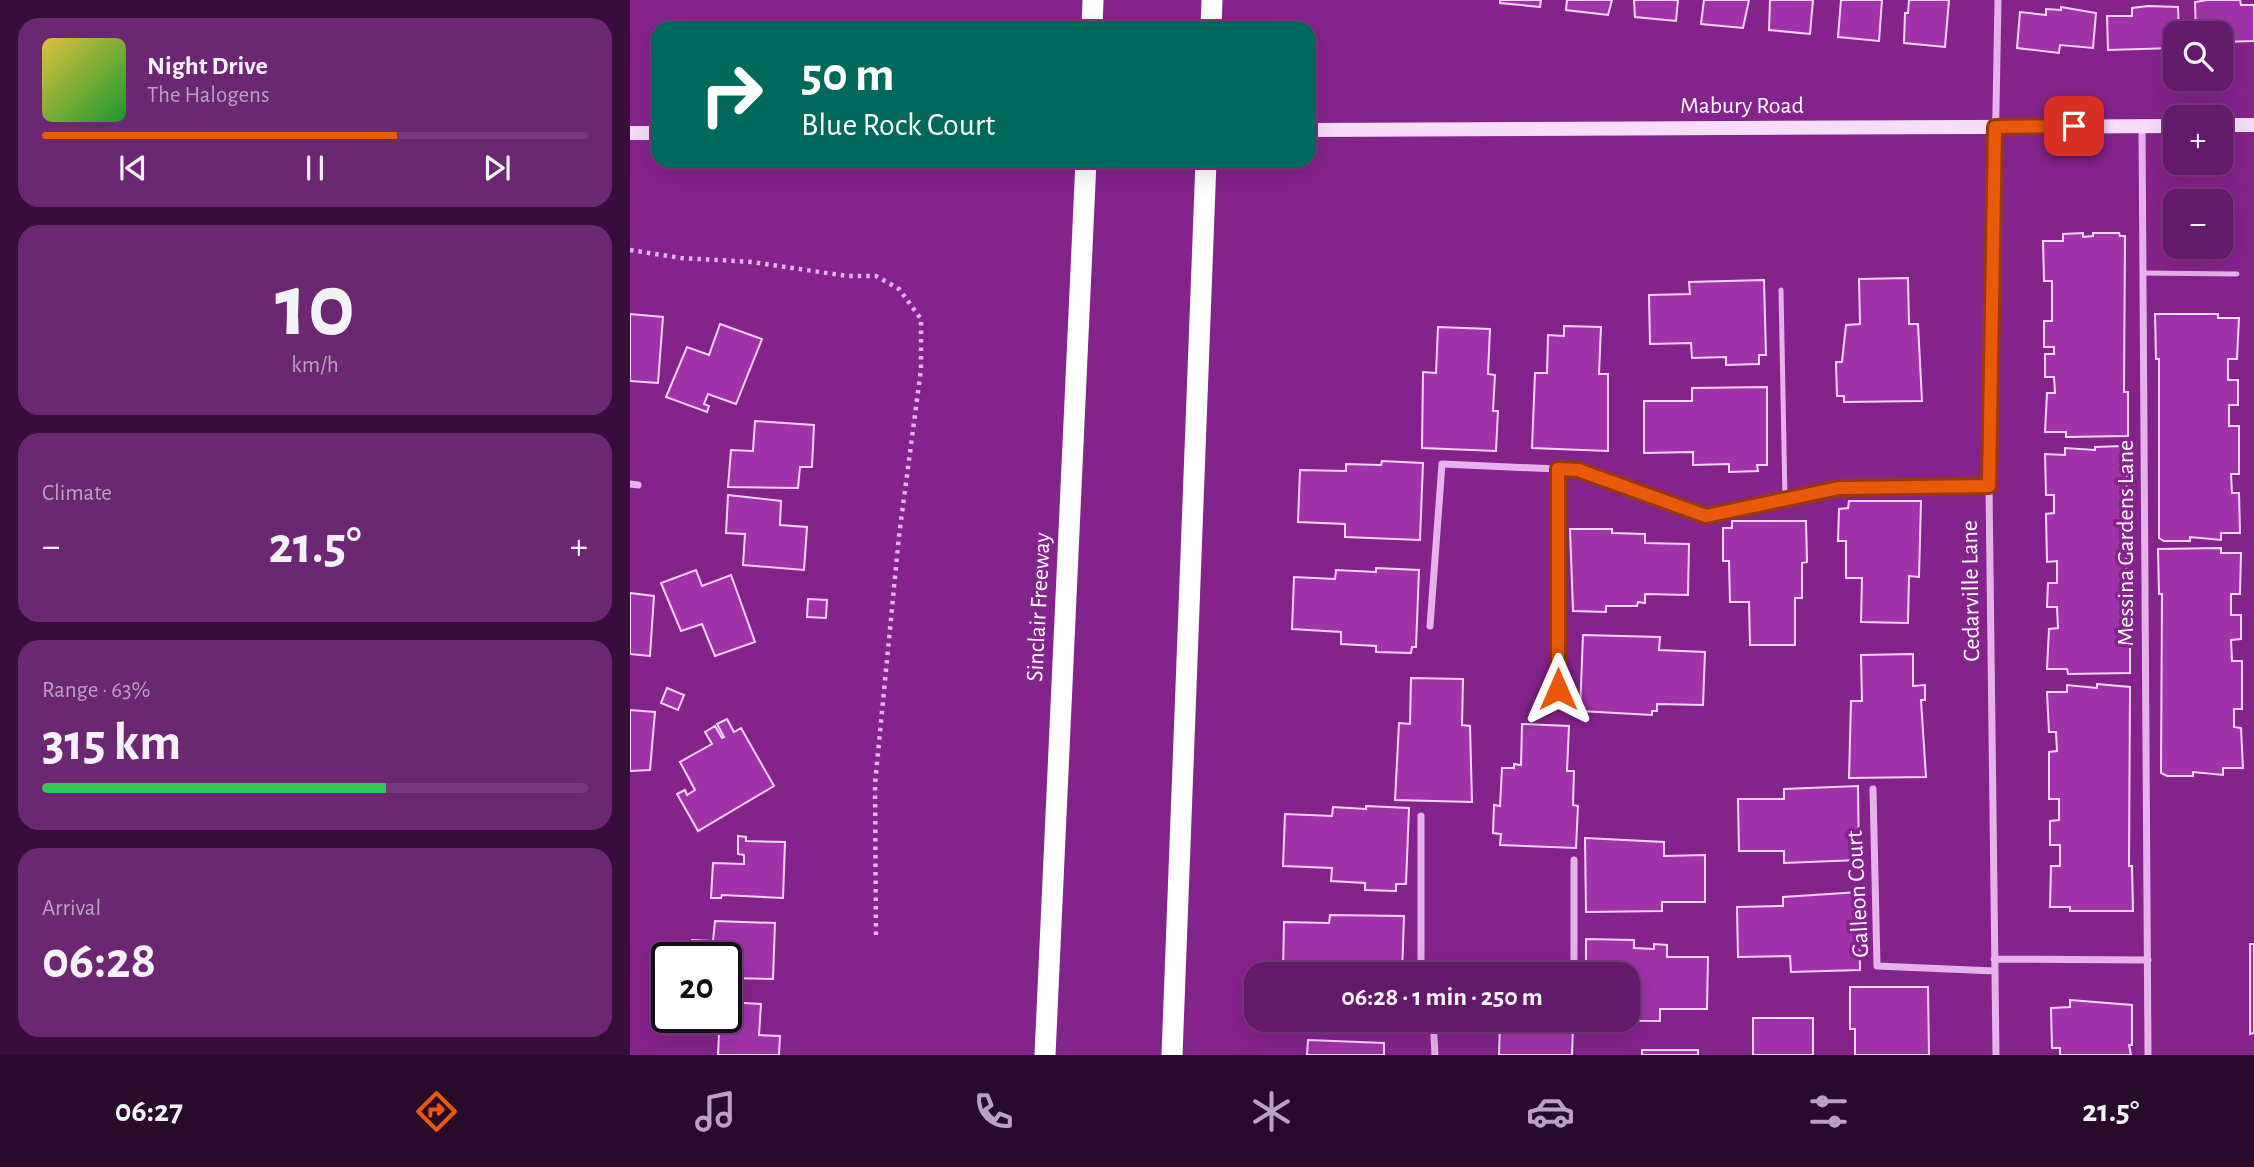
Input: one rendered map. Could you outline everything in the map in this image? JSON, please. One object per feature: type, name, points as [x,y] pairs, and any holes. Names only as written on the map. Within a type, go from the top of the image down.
[{"type":"highway","points":[[1092,21],[1093,0]]},
{"type":"highway","points":[[1211,21],[1212,0]]},
{"type":"highway","name":"Sinclair Freeway","points":[[1045,1055],[1086,168]]},
{"type":"highway","points":[[1172,1055],[1206,168]]},
{"type":"main road","points":[[2233,125],[2254,125]]},
{"type":"main road","name":"Mabury Road","points":[[1316,130],[2163,126]]},
{"type":"main road","points":[[630,133],[651,133]]},
{"type":"street","name":"Cedarville Lane","points":[[1996,1055],[1989,486],[1998,0]]},
{"type":"street","name":"Messina Gardens Lane","points":[[2142,126],[2148,1055]]},
{"type":"street","points":[[1430,626],[1442,464],[1578,470],[1706,516],[1839,488],[1989,486]]},
{"type":"street","name":"Galleon Court","points":[[1873,789],[1877,966],[1995,971]]},
{"type":"street","points":[[1421,816],[1421,962]]},
{"type":"street","points":[[1574,860],[1574,962]]},
{"type":"street","points":[[1994,959],[2148,960]]},
{"type":"street","points":[[1434,1032],[1436,1055]]},
{"type":"lane","points":[[2144,273],[2237,274]]},
{"type":"lane","points":[[1781,290],[1785,499]]},
{"type":"lane","points":[[1558,469],[1558,689]]},
{"type":"path","points":[[630,250],[681,258],[752,262],[847,276],[876,276],[899,289],[920,319],[921,369],[896,564],[875,784],[876,939]]},
{"type":"building","points":[[1500,0],[1541,0],[1540,7],[1500,3]]},
{"type":"building","points":[[1567,0],[1612,0],[1608,15],[1566,10]]},
{"type":"building","points":[[1634,0],[1678,0],[1676,21],[1635,17]]},
{"type":"building","points":[[1704,0],[1749,0],[1743,28],[1701,24]]},
{"type":"building","points":[[1770,0],[1813,0],[1810,34],[1769,30]]},
{"type":"building","points":[[1841,0],[1882,0],[1879,41],[1838,37]]},
{"type":"building","points":[[1909,0],[1949,0],[1945,47],[1904,43],[1905,13],[1908,13]]},
{"type":"building","points":[[2240,0],[2241,5],[2254,5],[2254,41],[2233,42],[2233,21],[2196,21],[2195,2]]},
{"type":"building","points":[[2061,7],[2096,13],[2093,48],[2060,45],[2059,53],[2017,48],[2020,12],[2046,15],[2046,9],[2061,10]]},
{"type":"building","points":[[2178,7],[2179,21],[2163,21],[2163,48],[2108,50],[2107,16],[2132,16],[2132,8]]},
{"type":"building","points":[[2083,233],[2083,237],[2093,236],[2093,233],[2119,233],[2120,236],[2125,236],[2124,392],[2128,392],[2128,436],[2066,437],[2066,432],[2045,432],[2047,393],[2055,393],[2054,377],[2045,377],[2045,354],[2054,354],[2054,347],[2044,347],[2044,321],[2052,321],[2052,281],[2044,281],[2043,241],[2063,241],[2063,234]]},
{"type":"building","points":[[1908,278],[1909,324],[1918,324],[1922,401],[1844,402],[1844,396],[1837,396],[1836,362],[1842,362],[1846,325],[1860,324],[1859,279]]},
{"type":"building","points":[[1764,280],[1766,355],[1759,355],[1759,364],[1726,365],[1726,357],[1692,358],[1691,343],[1650,344],[1649,295],[1690,294],[1689,282]]},
{"type":"building","points":[[630,314],[663,317],[658,383],[630,381]]},
{"type":"building","points":[[2155,314],[2218,314],[2218,318],[2239,318],[2237,359],[2228,359],[2228,380],[2238,380],[2238,405],[2229,405],[2229,426],[2239,426],[2239,474],[2231,474],[2232,493],[2239,493],[2240,533],[2221,533],[2221,540],[2190,537],[2190,541],[2164,541],[2159,538],[2159,359],[2156,359]]},
{"type":"building","points":[[720,324],[762,339],[736,404],[708,394],[704,404],[709,406],[707,412],[666,397],[687,347],[709,355]]},
{"type":"building","points":[[1564,326],[1601,327],[1599,374],[1608,374],[1608,451],[1532,448],[1535,373],[1547,373],[1548,335],[1564,336]]},
{"type":"building","points":[[1438,327],[1490,329],[1488,374],[1495,375],[1493,411],[1498,411],[1496,451],[1422,448],[1423,372],[1436,373]]},
{"type":"building","points":[[1767,387],[1767,465],[1757,465],[1758,471],[1729,472],[1729,464],[1693,465],[1693,452],[1644,453],[1644,401],[1692,401],[1692,388]]},
{"type":"building","points":[[755,421],[814,425],[812,467],[800,467],[798,488],[728,487],[731,450],[753,451]]},
{"type":"building","points":[[2122,446],[2122,449],[2127,449],[2126,628],[2130,628],[2130,673],[2068,674],[2067,669],[2047,669],[2049,629],[2058,628],[2057,607],[2047,607],[2048,583],[2057,583],[2057,561],[2047,562],[2046,514],[2054,513],[2054,495],[2046,495],[2045,454],[2065,455],[2065,448],[2095,450],[2095,447]]},
{"type":"building","points":[[1382,461],[1423,463],[1420,540],[1345,537],[1345,524],[1298,522],[1300,470],[1346,471],[1346,464],[1381,465]]},
{"type":"building","points":[[728,495],[781,501],[780,525],[807,527],[804,570],[743,565],[745,534],[726,533]]},
{"type":"building","points":[[1849,501],[1921,501],[1919,577],[1909,576],[1908,623],[1861,622],[1862,578],[1846,578],[1846,541],[1838,541],[1839,509],[1848,508]]},
{"type":"building","points":[[1732,521],[1806,521],[1807,562],[1802,563],[1802,598],[1795,598],[1795,645],[1750,645],[1749,602],[1730,602],[1729,561],[1723,561],[1723,528],[1732,528]]},
{"type":"building","points":[[1570,529],[1612,529],[1612,533],[1645,534],[1645,543],[1689,544],[1688,595],[1645,594],[1645,603],[1638,602],[1637,606],[1606,606],[1606,612],[1573,611]]},
{"type":"building","points":[[2221,548],[2221,553],[2241,553],[2240,594],[2231,594],[2231,615],[2241,615],[2241,639],[2231,640],[2232,661],[2242,661],[2242,709],[2234,709],[2234,727],[2241,728],[2243,768],[2223,768],[2223,775],[2193,772],[2193,776],[2167,776],[2161,773],[2162,594],[2159,594],[2158,549]]},
{"type":"building","points":[[1376,568],[1419,570],[1416,647],[1412,647],[1411,653],[1376,652],[1376,646],[1341,644],[1341,632],[1292,629],[1294,577],[1335,579],[1336,570],[1376,572]]},
{"type":"building","points":[[696,570],[702,586],[731,575],[755,642],[715,656],[702,624],[681,631],[661,583]]},
{"type":"building","points":[[630,593],[654,596],[650,656],[630,654]]},
{"type":"building","points":[[808,599],[827,600],[826,618],[807,617]]},
{"type":"building","points":[[1583,635],[1660,637],[1659,650],[1705,652],[1703,705],[1657,704],[1657,711],[1652,711],[1652,715],[1580,711]]},
{"type":"building","points":[[1913,654],[1913,686],[1925,685],[1925,700],[1921,700],[1926,777],[1849,778],[1851,701],[1862,701],[1861,655]]},
{"type":"building","points":[[1411,678],[1463,679],[1462,725],[1470,726],[1472,802],[1395,800],[1399,723],[1410,724]]},
{"type":"building","points":[[2097,684],[2130,687],[2129,866],[2132,866],[2133,911],[2070,911],[2070,907],[2050,907],[2051,866],[2060,866],[2060,845],[2050,845],[2050,821],[2059,820],[2059,799],[2049,799],[2049,752],[2057,751],[2056,732],[2049,732],[2047,692],[2067,692],[2067,685],[2097,688]]},
{"type":"building","points":[[667,688],[684,695],[678,710],[661,703]]},
{"type":"building","points":[[630,710],[655,712],[650,770],[630,771]]},
{"type":"building","points":[[727,719],[734,732],[741,728],[774,786],[698,831],[677,794],[685,790],[687,795],[695,790],[680,762],[712,744],[705,732],[715,726],[722,738],[724,737],[717,724]]},
{"type":"building","points":[[1522,724],[1569,726],[1567,771],[1574,771],[1573,805],[1578,806],[1576,848],[1500,845],[1501,834],[1493,833],[1494,805],[1500,806],[1502,768],[1521,765]]},
{"type":"building","points":[[1858,786],[1859,860],[1784,863],[1784,851],[1739,851],[1738,799],[1784,799],[1784,789]]},
{"type":"building","points":[[1366,806],[1409,808],[1406,884],[1396,884],[1396,891],[1365,890],[1365,883],[1331,881],[1332,868],[1283,866],[1285,814],[1332,816],[1333,807],[1366,809]]},
{"type":"building","points":[[738,836],[746,837],[746,841],[785,842],[783,898],[722,895],[721,898],[711,898],[713,863],[744,864],[744,855],[738,854]]},
{"type":"building","points":[[1585,838],[1664,842],[1664,856],[1705,855],[1705,902],[1662,902],[1662,911],[1586,912]]},
{"type":"building","points":[[1859,892],[1860,970],[1791,972],[1790,956],[1738,957],[1737,907],[1783,906],[1783,897]]},
{"type":"building","points":[[1330,915],[1404,916],[1402,962],[1283,962],[1284,922],[1329,923]]},
{"type":"building","points":[[715,921],[775,923],[773,979],[742,978],[742,942],[692,942],[713,941]]},
{"type":"building","points":[[1586,939],[1634,940],[1634,948],[1654,949],[1654,944],[1667,945],[1667,957],[1708,957],[1707,1009],[1660,1009],[1660,1021],[1640,1021],[1640,962],[1586,962]]},
{"type":"building","points":[[2250,944],[2254,944],[2254,1033],[2250,1034]]},
{"type":"building","points":[[1850,987],[1928,987],[1929,1055],[1855,1055],[1855,1029],[1850,1029]]},
{"type":"building","points":[[2070,1000],[2132,1005],[2132,1045],[2129,1045],[2131,1055],[2060,1055],[2060,1048],[2052,1048],[2051,1008],[2070,1007]]},
{"type":"building","points":[[742,1003],[761,1004],[759,1035],[780,1036],[779,1055],[718,1055],[719,1034],[703,1033],[742,1033]]},
{"type":"building","points":[[1753,1018],[1813,1018],[1813,1055],[1753,1055]]},
{"type":"building","points":[[1500,1032],[1573,1032],[1572,1055],[1499,1055]]},
{"type":"building","points":[[1308,1040],[1384,1043],[1384,1055],[1307,1055]]},
{"type":"building","points":[[1642,1050],[1698,1050],[1698,1055],[1642,1055]]},
{"type":"route","points":[[1558,689],[1558,469],[1578,470],[1706,516],[1839,488],[1989,486],[1995,127],[2074,126]]}]
